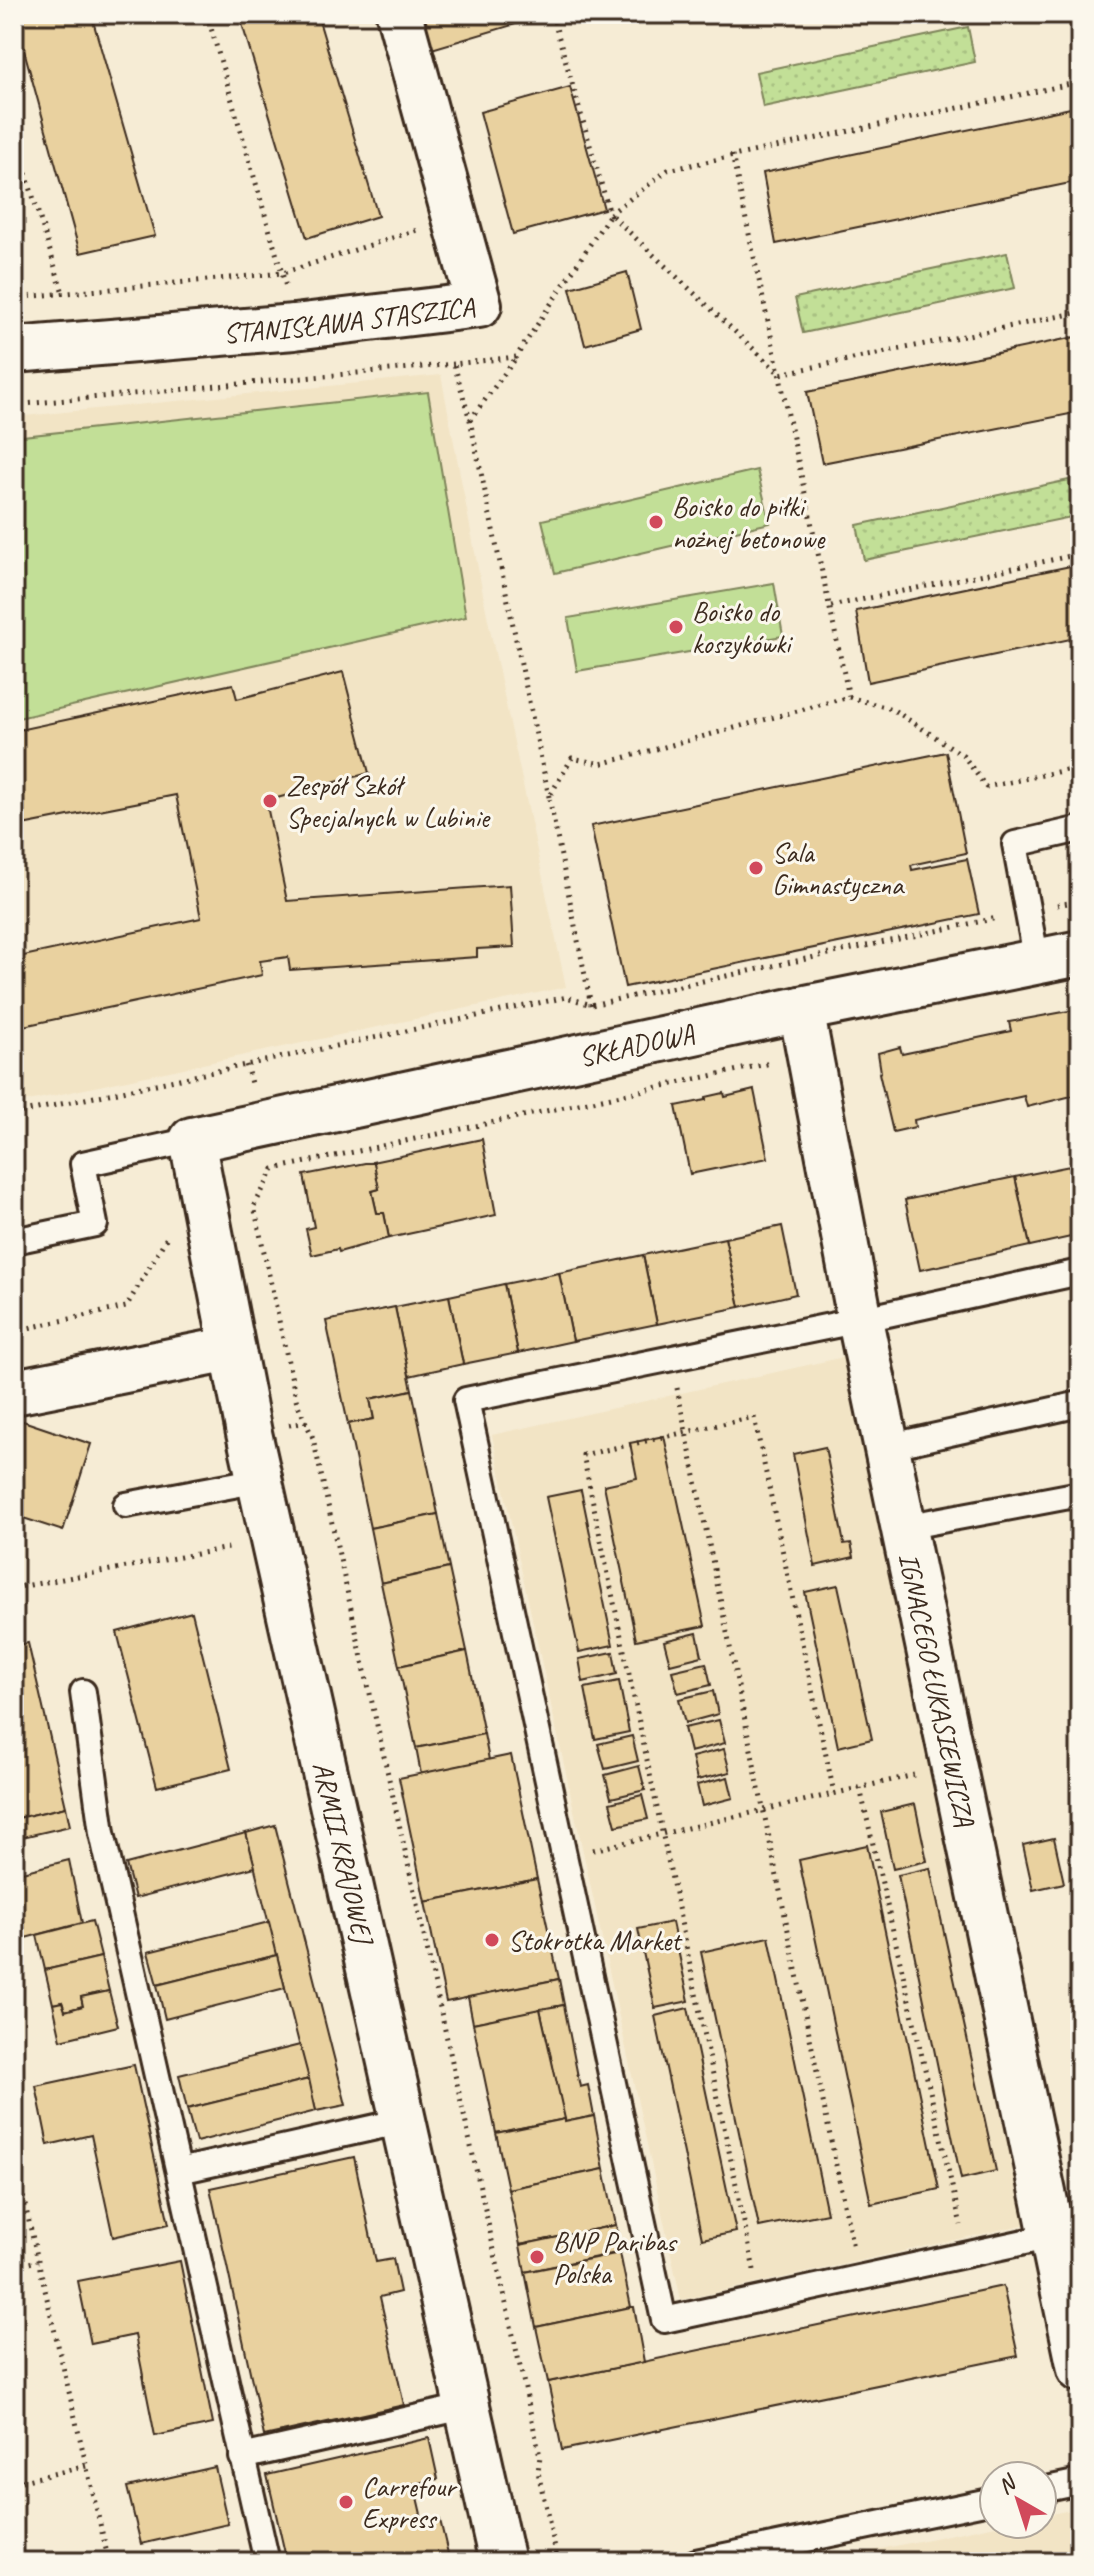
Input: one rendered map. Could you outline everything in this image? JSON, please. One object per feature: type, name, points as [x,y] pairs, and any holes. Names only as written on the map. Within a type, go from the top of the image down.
[{"type":"street","name":"STANISŁAWA STASZICA","points":[[14,350],[294,327],[479,305],[399,14]]},
{"type":"street","name":"SKŁADOWA","points":[[192,1140],[801,1009],[1080,953]]},
{"type":"street","name":"IGNACEGO ŁUKASIEWICZA","points":[[801,1009],[860,1320],[954,1766],[1066,2232],[1080,2369]]},
{"type":"street","name":"ARMII KRAJOWEJ","points":[[192,1140],[231,1349],[502,2562]]},
{"type":"street","points":[[14,1392],[231,1349]]},
{"type":"lane","points":[[1037,962],[1015,844],[1080,829]]},
{"type":"lane","points":[[14,1241],[95,1224],[83,1164],[192,1140]]},
{"type":"lane","points":[[1066,2232],[664,2320],[466,1400],[1080,1272]]},
{"type":"lane","points":[[887,1447],[1080,1404]]},
{"type":"lane","points":[[126,1505],[260,1480]]},
{"type":"lane","points":[[904,1527],[1080,1494]]},
{"type":"lane","points":[[83,1692],[102,1833],[267,2562]]},
{"type":"lane","points":[[179,2171],[403,2121]]},
{"type":"lane","points":[[242,2457],[468,2406]]},
{"type":"lane","points":[[1058,2487],[1080,2482]]},
{"type":"lane","points":[[696,2562],[978,2503]]},
{"type":"path","points":[[207,14],[283,273],[300,379]]},
{"type":"path","points":[[552,14],[610,214],[780,374]]},
{"type":"path","points":[[470,420],[516,357],[610,214],[668,170],[1080,82]]},
{"type":"path","points":[[14,135],[63,293]]},
{"type":"path","points":[[732,155],[849,697]]},
{"type":"path","points":[[14,298],[283,273],[455,217]]},
{"type":"path","points":[[780,374],[1080,312]]},
{"type":"path","points":[[14,405],[516,357]]},
{"type":"path","points":[[454,364],[470,420],[591,1005]]},
{"type":"path","points":[[831,606],[1080,554]]},
{"type":"path","points":[[549,797],[572,758],[601,764],[849,697],[892,709],[952,747],[963,755],[986,787],[1080,767]]},
{"type":"path","points":[[14,1114],[567,997],[591,1005],[1080,901]]},
{"type":"path","points":[[14,1331],[126,1307],[168,1235],[254,1206]]},
{"type":"path","points":[[671,1358],[859,2277]]},
{"type":"path","points":[[760,2299],[583,1455],[754,1417],[834,1793]]},
{"type":"path","points":[[14,1588],[239,1546]]},
{"type":"path","points":[[564,1856],[954,1766]]},
{"type":"path","points":[[860,1788],[968,2253]]},
{"type":"path","points":[[14,2158],[109,2562]]},
{"type":"path","points":[[14,2266],[38,2261]]},
{"type":"path","points":[[14,2483],[87,2466]]},
{"type":"shaded area","name":"Zespół Szkół Specjalnych w Lubinie","points":[[441,375],[487,615],[566,987],[14,1104],[14,417]]},
{"type":"shaded area","points":[[844,1357],[1032,2223],[681,2300],[492,1435]]},
{"type":"shaded area","points":[[1080,2508],[1080,2562],[818,2562],[978,2529],[978,2540],[1058,2540],[1058,2513]]},
{"type":"green space","points":[[968,27],[975,62],[763,107],[756,72]]},
{"type":"green space","points":[[1007,253],[1015,288],[803,333],[795,298]]},
{"type":"green space","points":[[428,392],[466,617],[14,719],[14,437]]},
{"type":"green space","name":"Boisko do piłki nożnej betonowe","points":[[757,470],[770,523],[555,573],[542,520]]},
{"type":"green space","points":[[1069,480],[1076,516],[864,560],[857,525]]},
{"type":"green space","name":"Boisko do koszykówki","points":[[774,583],[783,636],[577,671],[568,618]]},
{"type":"building","points":[[14,14],[91,14],[155,236],[80,253]]},
{"type":"building","points":[[239,14],[317,14],[378,216],[307,238]]},
{"type":"building","points":[[419,14],[527,14],[529,20],[425,51]]},
{"type":"building","points":[[570,87],[604,209],[513,234],[480,112]]},
{"type":"building","points":[[1080,106],[1080,181],[776,244],[763,173]]},
{"type":"building","points":[[627,272],[641,329],[585,345],[570,288]]},
{"type":"building","points":[[1080,336],[1080,412],[822,463],[807,392]]},
{"type":"building","points":[[1080,564],[1080,637],[868,682],[856,611]]},
{"type":"building","points":[[343,672],[369,773],[266,801],[287,901],[510,885],[514,947],[477,949],[477,957],[290,970],[288,957],[260,961],[262,975],[14,1028],[14,958],[201,918],[176,795],[22,825],[14,790],[14,731],[233,684],[237,699]]},
{"type":"building","name":"Sala Gimnastyczna","points":[[946,752],[966,853],[911,865],[912,870],[967,859],[979,914],[625,987],[591,826]]},
{"type":"building","points":[[1080,1009],[1080,1094],[1027,1107],[1024,1096],[914,1120],[915,1127],[893,1132],[879,1073],[878,1053],[900,1047],[902,1054],[1011,1031],[1009,1022]]},
{"type":"building","points":[[754,1090],[768,1158],[690,1174],[676,1106],[724,1093],[725,1097]]},
{"type":"building","points":[[482,1139],[496,1215],[389,1238],[384,1213],[377,1213],[372,1191],[379,1189],[372,1162]]},
{"type":"building","points":[[374,1163],[379,1189],[372,1191],[377,1213],[384,1213],[389,1238],[339,1252],[338,1249],[312,1255],[306,1229],[314,1227],[304,1175]]},
{"type":"building","points":[[1080,1164],[1080,1235],[1030,1246],[1015,1177]]},
{"type":"building","points":[[1015,1177],[1030,1246],[920,1270],[905,1200]]},
{"type":"building","points":[[782,1226],[796,1294],[740,1307],[725,1238]]},
{"type":"building","points":[[725,1238],[740,1307],[657,1324],[643,1255]]},
{"type":"building","points":[[643,1255],[657,1324],[573,1341],[559,1273]]},
{"type":"building","points":[[559,1273],[573,1341],[518,1353],[504,1284]]},
{"type":"building","points":[[504,1284],[518,1353],[463,1364],[449,1296]]},
{"type":"building","points":[[449,1296],[463,1364],[409,1376],[395,1307]]},
{"type":"building","points":[[395,1307],[412,1390],[370,1399],[374,1419],[348,1424],[326,1321]]},
{"type":"building","points":[[412,1390],[438,1514],[370,1528],[348,1424],[374,1419],[370,1399]]},
{"type":"building","points":[[14,1418],[91,1444],[63,1531],[14,1515]]},
{"type":"building","points":[[664,1436],[705,1626],[636,1640],[604,1485],[637,1478],[630,1443]]},
{"type":"building","points":[[825,1447],[844,1544],[851,1543],[854,1557],[815,1566],[793,1454]]},
{"type":"building","points":[[581,1490],[613,1645],[579,1652],[546,1497]]},
{"type":"building","points":[[438,1514],[449,1568],[381,1583],[370,1528]]},
{"type":"building","points":[[449,1568],[467,1651],[399,1666],[381,1583]]},
{"type":"building","points":[[838,1585],[872,1739],[838,1747],[805,1592]]},
{"type":"building","points":[[192,1612],[231,1769],[157,1787],[117,1632]]},
{"type":"building","points":[[697,1633],[702,1656],[670,1664],[664,1641]]},
{"type":"building","points":[[28,1643],[66,1807],[14,1819],[14,1646]]},
{"type":"building","points":[[467,1651],[484,1734],[416,1748],[399,1666]]},
{"type":"building","points":[[613,1652],[617,1674],[583,1682],[579,1659]]},
{"type":"building","points":[[706,1663],[711,1685],[678,1693],[672,1671]]},
{"type":"building","points":[[619,1681],[629,1732],[595,1739],[585,1688]]},
{"type":"building","points":[[713,1691],[718,1714],[685,1723],[679,1699]]},
{"type":"building","points":[[719,1720],[725,1743],[690,1752],[684,1728]]},
{"type":"building","points":[[484,1734],[489,1760],[421,1774],[416,1748]]},
{"type":"building","points":[[632,1736],[638,1761],[605,1769],[598,1744]]},
{"type":"building","points":[[724,1749],[730,1772],[697,1780],[692,1757]]},
{"type":"building","points":[[511,1755],[537,1879],[425,1902],[399,1778]]},
{"type":"building","points":[[639,1766],[645,1790],[611,1798],[605,1775]]},
{"type":"building","points":[[728,1777],[733,1798],[702,1806],[697,1785]]},
{"type":"building","points":[[642,1795],[648,1819],[616,1826],[610,1803]]},
{"type":"building","points":[[915,1804],[927,1861],[893,1869],[881,1812]]},
{"type":"building","points":[[66,1807],[70,1826],[14,1839],[14,1819]]},
{"type":"building","points":[[275,1825],[346,2105],[316,2111],[246,1833]]},
{"type":"building","points":[[246,1833],[255,1867],[135,1898],[126,1864]]},
{"type":"building","points":[[1054,1838],[1064,1883],[1033,1890],[1023,1845]]},
{"type":"building","points":[[867,1845],[939,2189],[871,2204],[799,1860]]},
{"type":"building","points":[[69,1860],[82,1923],[14,1941],[14,1874]]},
{"type":"building","points":[[930,1868],[996,2171],[961,2179],[898,1875]]},
{"type":"building","name":"Stokrotka Market","points":[[537,1879],[559,1979],[446,2002],[425,1902]]},
{"type":"building","points":[[92,1921],[101,1957],[45,1970],[37,1935]]},
{"type":"building","points":[[269,1922],[277,1955],[157,1985],[148,1952]]},
{"type":"building","points":[[672,1922],[689,2001],[655,2008],[638,1929]]},
{"type":"building","points":[[769,1937],[827,2213],[759,2227],[701,1952]]},
{"type":"building","points":[[277,1955],[285,1988],[165,2019],[157,1985]]},
{"type":"building","points":[[101,1957],[109,1991],[81,1997],[83,2006],[65,2011],[62,2002],[53,2004],[45,1970]]},
{"type":"building","points":[[559,1979],[564,2005],[473,2023],[468,1997]]},
{"type":"building","points":[[109,1991],[118,2026],[61,2040],[53,2004],[62,2002],[65,2011],[83,2006],[81,1997]]},
{"type":"building","points":[[564,2005],[580,2087],[588,2085],[594,2116],[565,2122],[540,2009]]},
{"type":"building","points":[[688,2008],[736,2232],[702,2239],[655,2016]]},
{"type":"building","points":[[540,2009],[565,2119],[496,2133],[473,2023]]},
{"type":"building","points":[[300,2045],[309,2079],[187,2109],[179,2075]]},
{"type":"building","points":[[134,2065],[169,2224],[113,2237],[91,2135],[48,2145],[36,2086]]},
{"type":"building","points":[[309,2079],[316,2111],[196,2142],[187,2109]]},
{"type":"building","points":[[594,2116],[604,2169],[508,2189],[496,2133]]},
{"type":"building","points":[[354,2157],[376,2262],[393,2259],[400,2292],[380,2297],[404,2405],[264,2436],[210,2188]]},
{"type":"building","points":[[604,2169],[616,2225],[520,2245],[508,2189]]},
{"type":"building","points":[[616,2225],[621,2252],[525,2272],[520,2245]]},
{"type":"building","points":[[620,2253],[631,2307],[536,2327],[525,2272]]},
{"type":"building","points":[[180,2261],[213,2424],[155,2436],[135,2335],[91,2344],[78,2281]]},
{"type":"building","points":[[1003,2286],[1018,2356],[562,2450],[548,2382]]},
{"type":"building","points":[[634,2307],[644,2362],[548,2382],[536,2327]]},
{"type":"building","name":"Carrefour Express","points":[[429,2438],[438,2479],[414,2484],[423,2523],[440,2520],[450,2562],[287,2562],[267,2475]]},
{"type":"building","points":[[215,2467],[228,2524],[141,2544],[127,2487]]},
{"type":"building","points":[[243,2554],[244,2562],[206,2562]]},
{"type":"place","name":"Boisko do piłki nożnej betonowe","points":[[656,522]]},
{"type":"place","name":"Boisko do koszykówki","points":[[676,627]]},
{"type":"place","name":"Zespół Szkół Specjalnych w Lubinie","points":[[270,801]]},
{"type":"place","name":"Sala Gimnastyczna","points":[[756,868]]},
{"type":"place","name":"Stokrotka Market","points":[[492,1940]]},
{"type":"place","name":"BNP Paribas Polska","points":[[537,2257]]},
{"type":"place","name":"Carrefour Express","points":[[346,2502]]}]
